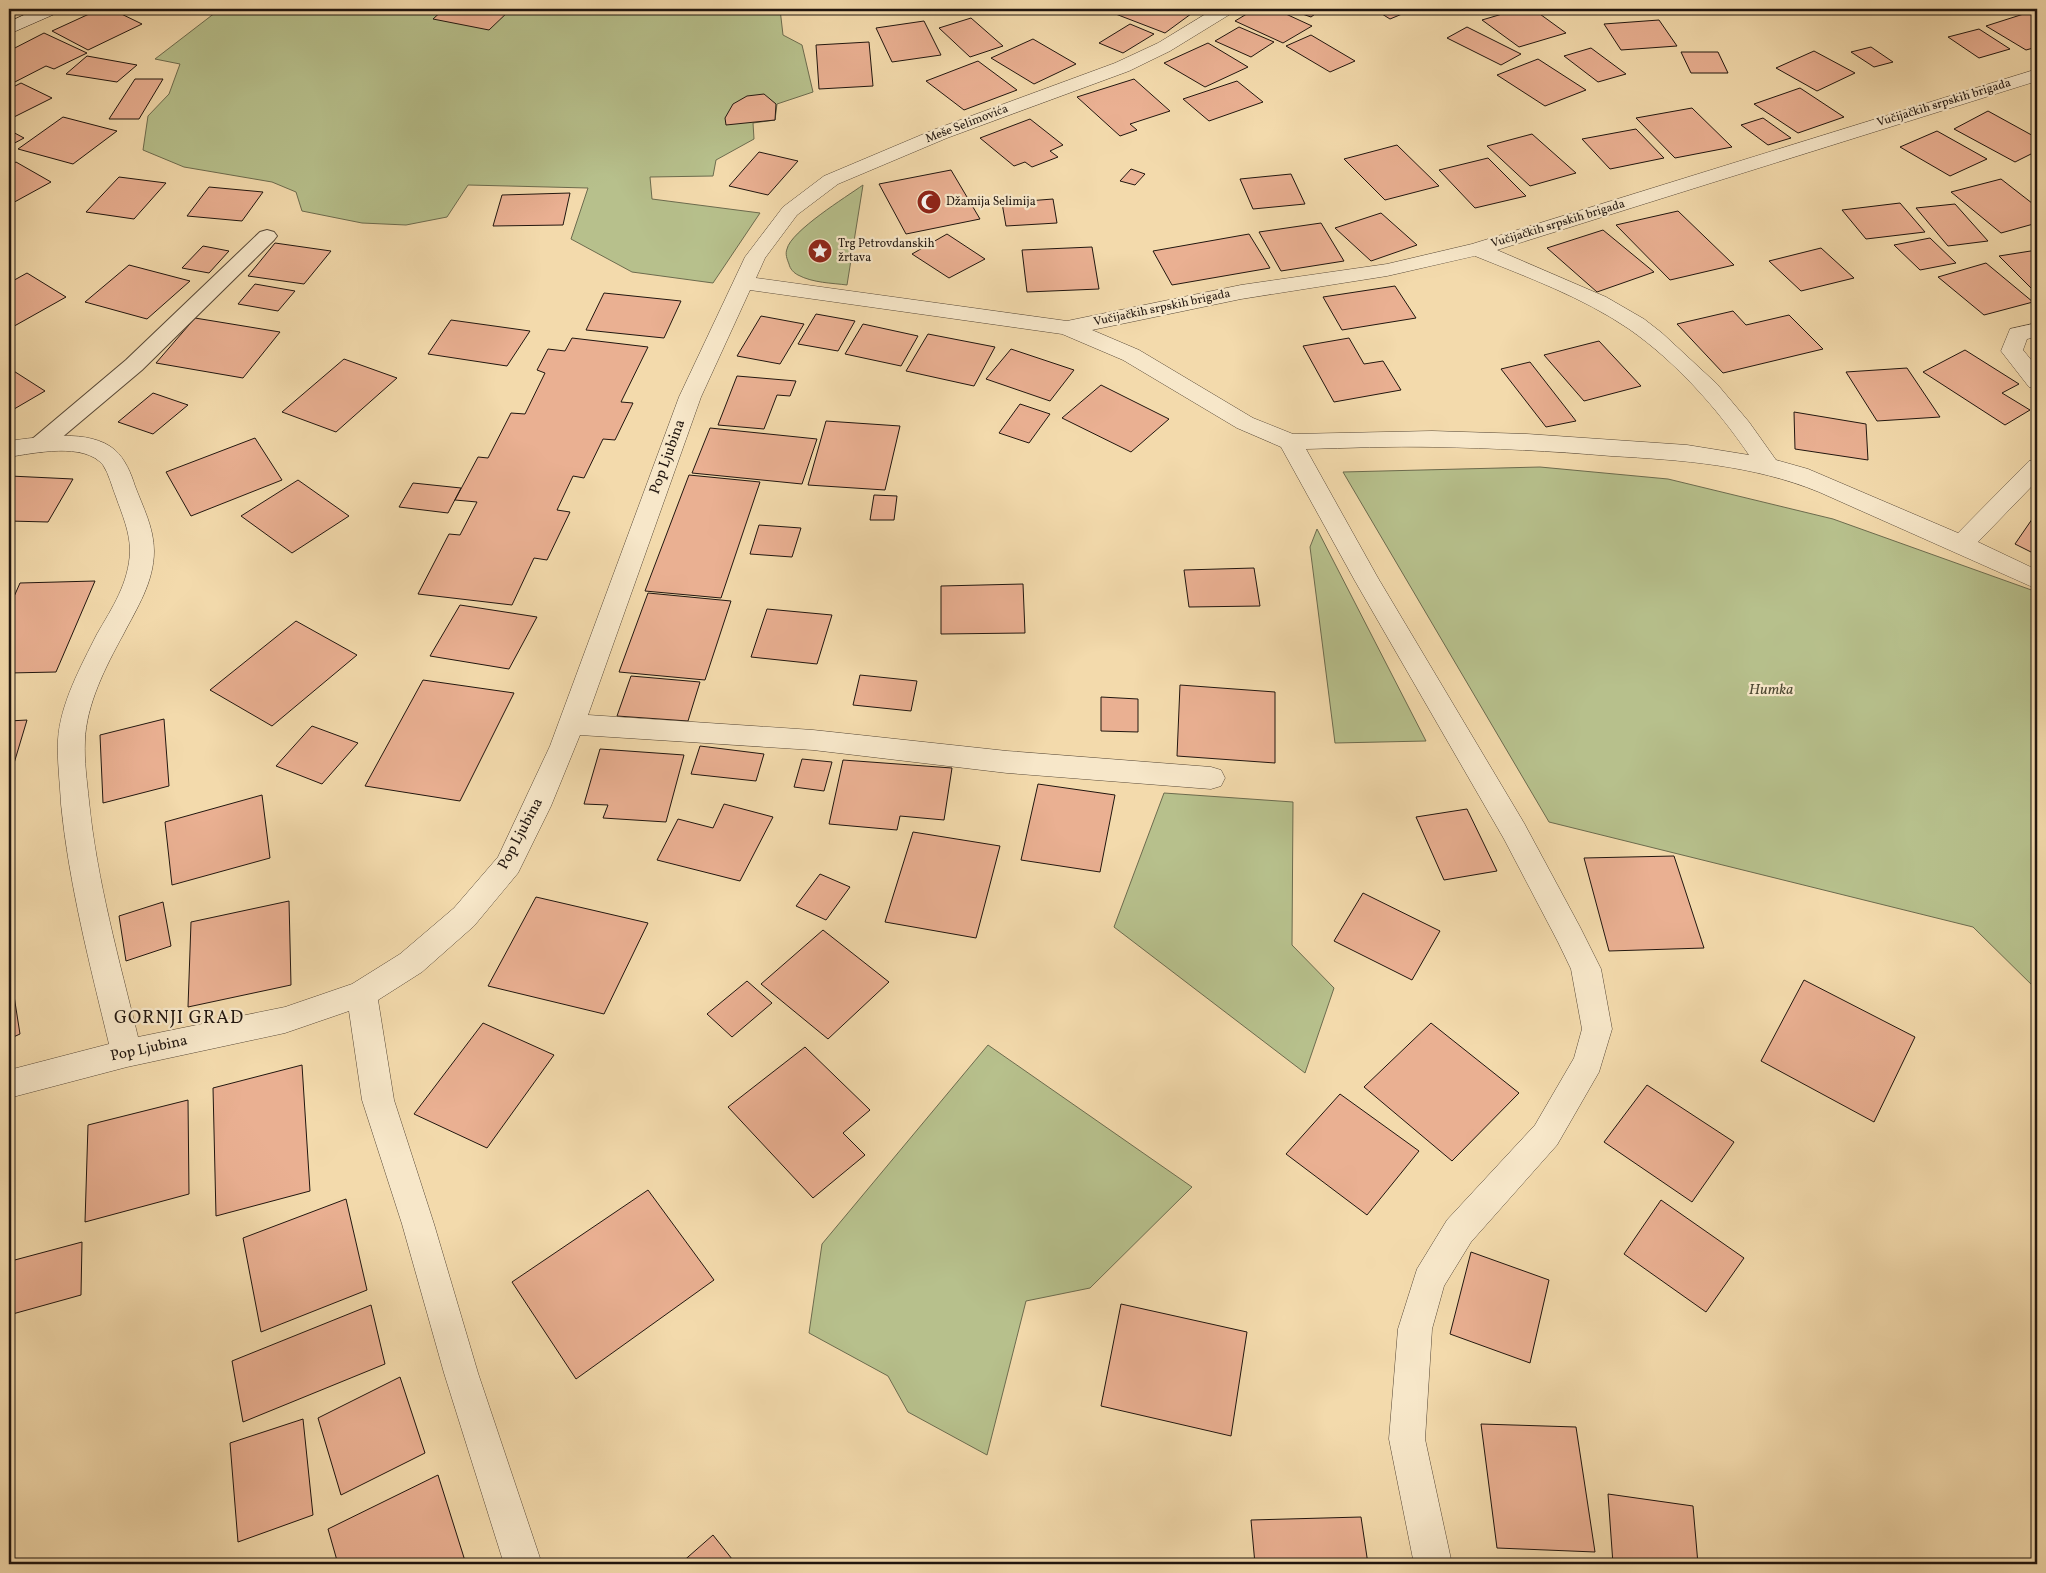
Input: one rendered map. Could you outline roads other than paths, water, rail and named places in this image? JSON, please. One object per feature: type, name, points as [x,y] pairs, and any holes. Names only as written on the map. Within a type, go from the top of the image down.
[{"type":"street","points":[[9,29],[52,9]]},
{"type":"street","name":"Meše Selimovića","points":[[744,283],[755,256],[790,211],[831,180],[940,134],[1122,67],[1164,47],[1226,9]]},
{"type":"street","name":"Vučijačkih srpskih brigada","points":[[1067,328],[1241,292],[1387,270],[1477,249],[2037,75]]},
{"type":"street","points":[[1477,249],[1542,275],[1599,302],[1637,325],[1676,357],[1727,410],[1752,441],[1768,466]]},
{"type":"street","points":[[744,283],[1067,328],[1131,355],[1245,423],[1290,442],[1432,439],[1527,442],[1687,453],[1768,466],[1800,475],[1828,486],[1961,544],[2037,580]]},
{"type":"street","name":"Pop Ljubina","points":[[9,1084],[127,1053],[285,1020],[362,994],[411,963],[464,917],[508,865],[537,806],[570,724],[690,397],[744,283]]},
{"type":"street","points":[[2037,330],[2018,334],[2012,351],[2037,382]]},
{"type":"street","points":[[1290,442],[1367,582],[1514,831],[1570,936],[1586,969],[1596,1020],[1597,1029],[1588,1062],[1546,1135],[1459,1231],[1429,1280],[1415,1329],[1407,1439],[1433,1564]]},
{"type":"street","points":[[9,449],[39,445],[72,444],[91,447],[103,452],[116,467],[137,522],[142,551],[138,581],[128,606],[110,635],[84,695],[72,733],[76,825],[84,876],[127,1053]]},
{"type":"street","points":[[1961,544],[2037,466]]},
{"type":"street","points":[[570,724],[813,740],[1007,762],[1211,778]]},
{"type":"street","points":[[362,994],[378,1100],[418,1224],[461,1373],[523,1564]]},
{"type":"lane","points":[[39,445],[134,366],[267,236]]},
{"type":"place","name":"Džamija Selimija","points":[[929,202]]},
{"type":"place","name":"Trg Petrovdanskih žrtava","points":[[820,251]]},
{"type":"district","name":"GORNJI GRAD","points":[[179,1018]]},
{"type":"park label","name":"Humka","points":[[1771,690]]}]
